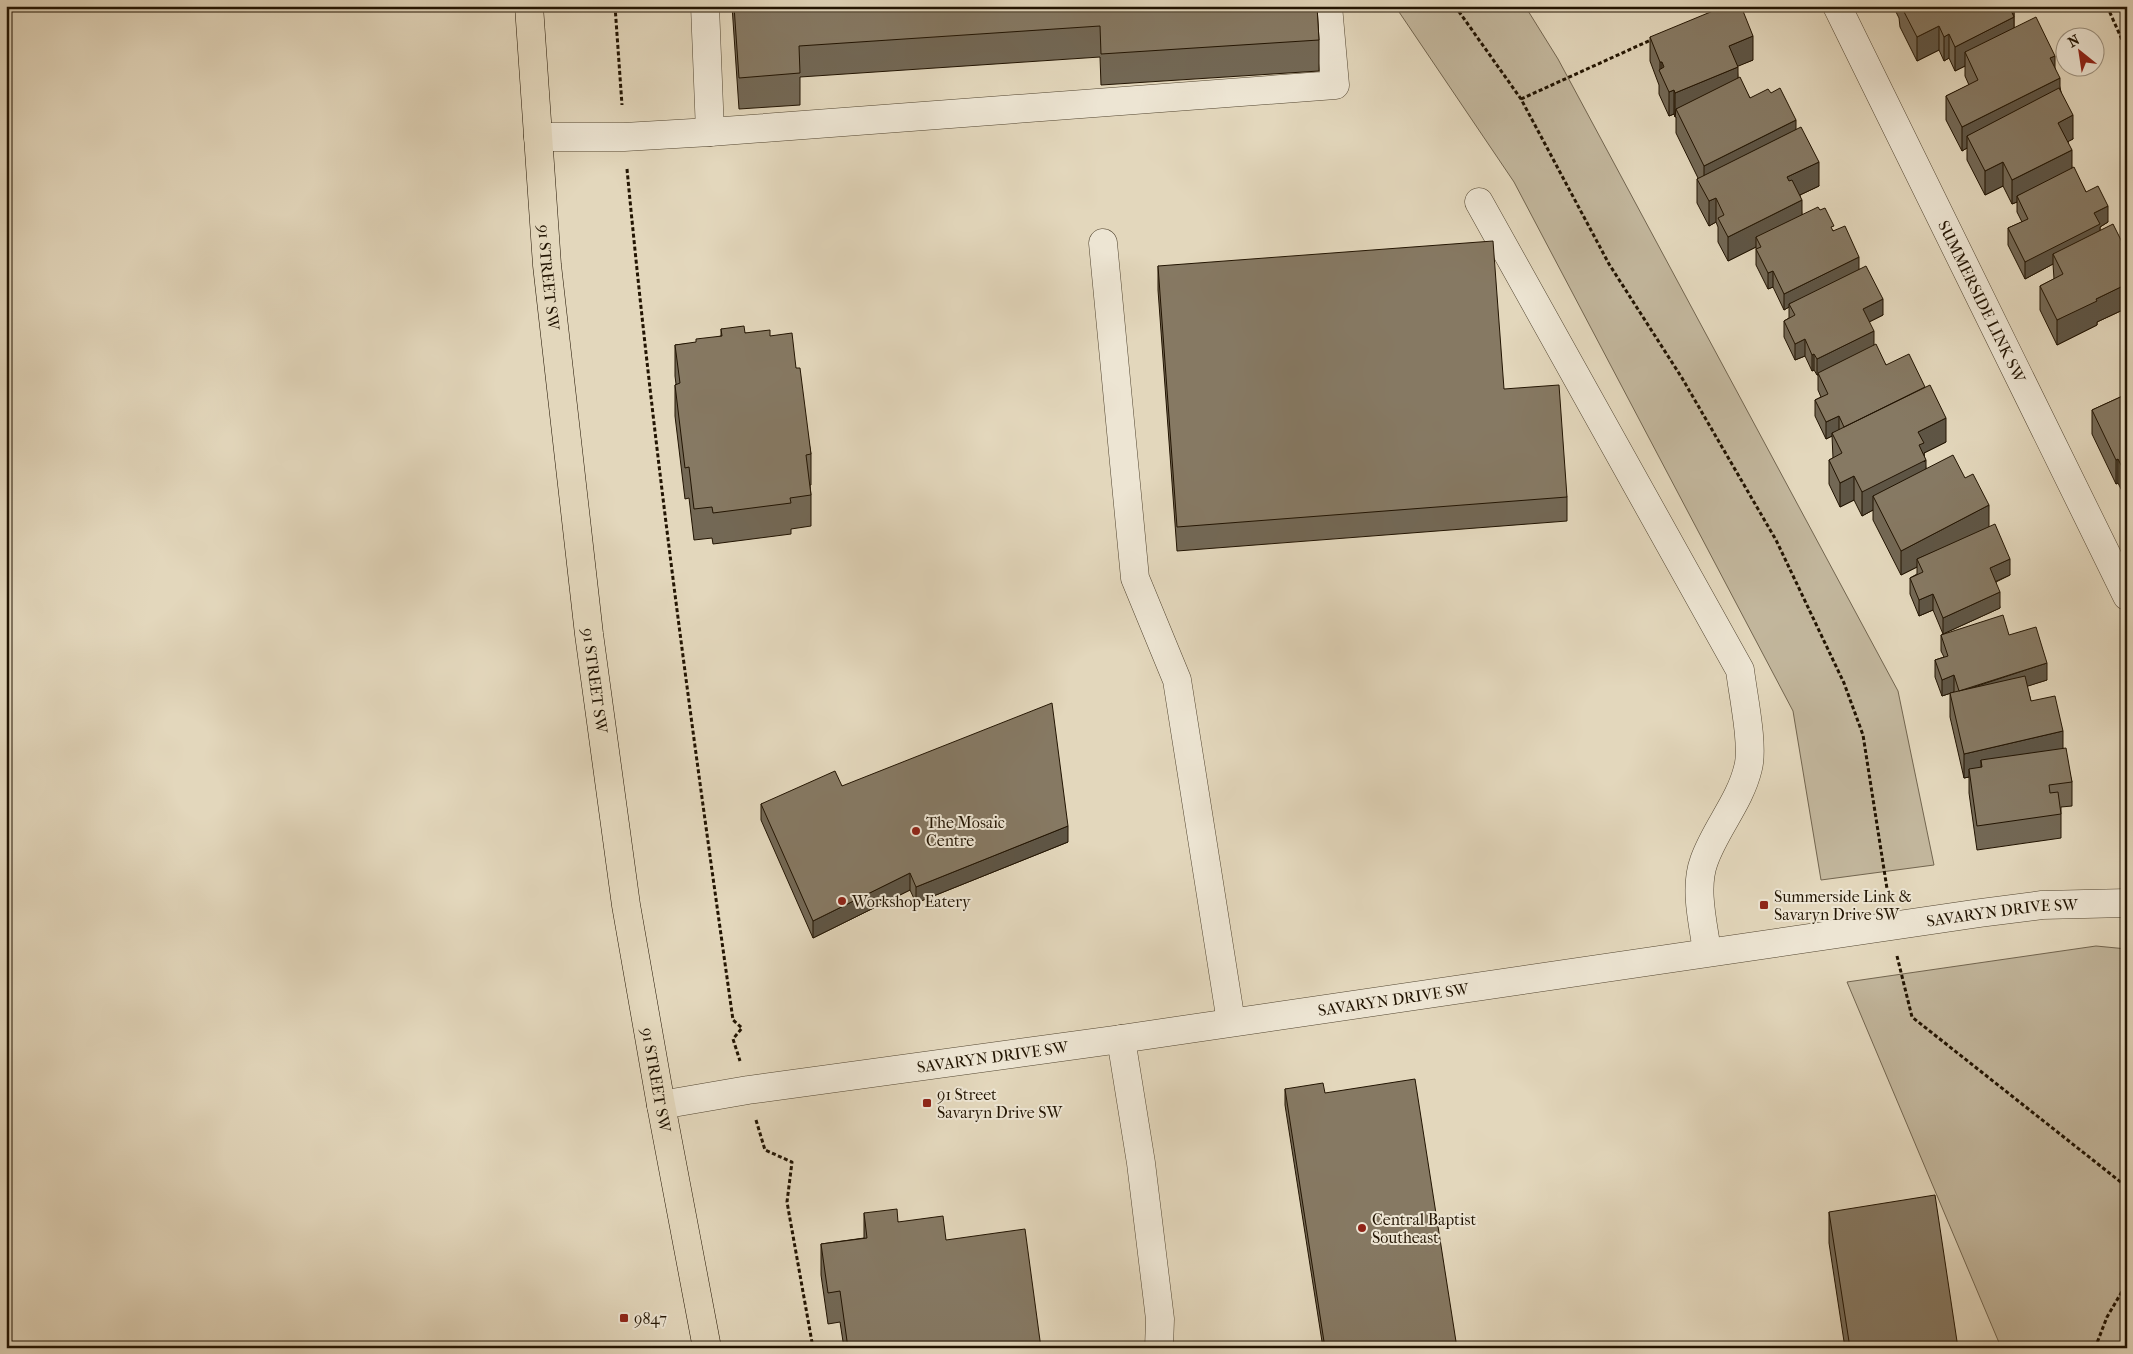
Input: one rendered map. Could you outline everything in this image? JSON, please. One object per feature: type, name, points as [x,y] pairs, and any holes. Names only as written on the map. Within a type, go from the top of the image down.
[{"type":"main road","name":"91 STREET SW","points":[[529,6],[547,265],[589,634],[626,905],[661,1105],[707,1348]]},
{"type":"street","points":[[705,6],[710,132]]},
{"type":"street","points":[[538,137],[624,137],[710,132],[1335,85],[1328,6]]},
{"type":"street","name":"SUMMERSIDE LINK SW","points":[[1837,6],[1861,58],[2126,590]]},
{"type":"street","points":[[1479,202],[1740,670],[1750,749],[1749,767],[1743,785],[1704,860],[1700,876],[1701,903],[1707,951]]},
{"type":"street","points":[[1103,243],[1136,578],[1177,680],[1231,1022]]},
{"type":"street","name":"SAVARYN DRIVE SW","points":[[661,1105],[757,1088],[1121,1038],[1707,951],[2042,905],[2127,903]]},
{"type":"street","points":[[1121,1038],[1142,1173],[1160,1319],[1159,1348]]},
{"type":"path","points":[[615,6],[636,276],[677,617],[733,1020],[742,1028],[733,1039]]},
{"type":"path","points":[[1456,6],[1521,99],[1609,264],[1682,378],[1776,540],[1844,683],[1863,735],[1887,891]]},
{"type":"path","points":[[2107,6],[2127,51]]},
{"type":"path","points":[[1521,99],[1659,37]]},
{"type":"path","points":[[1896,952],[1912,1017],[2127,1187]]},
{"type":"path","points":[[765,1150],[792,1162],[787,1202],[813,1348]]},
{"type":"path","points":[[2095,1348],[2107,1317],[2127,1283]]},
{"type":"shaded area","points":[[1395,6],[1525,6],[1558,59],[1898,691],[1934,865],[1821,880],[1793,711],[1514,182]]},
{"type":"shaded area","points":[[2096,946],[2127,949],[2127,1348],[2000,1348],[1847,982]]},
{"type":"building","points":[[734,6],[1317,6],[1319,40],[1101,54],[1100,26],[799,46],[800,73],[739,78]]},
{"type":"building","points":[[1725,6],[1741,6],[1753,36],[1729,46],[1738,67],[1675,93],[1674,90],[1669,92],[1659,70],[1664,67],[1662,62],[1660,62],[1650,37]]},
{"type":"building","points":[[1901,6],[2009,6],[2014,17],[1955,47],[1949,34],[1944,37],[1939,26],[1917,37]]},
{"type":"building","points":[[2036,17],[2055,56],[2050,58],[2056,70],[2056,78],[2060,78],[1962,127],[1946,96],[1978,80],[1965,52]]},
{"type":"building","points":[[1740,77],[1750,98],[1768,89],[1771,93],[1780,88],[1796,120],[1704,166],[1676,109]]},
{"type":"building","points":[[2059,88],[2073,115],[2058,123],[2072,150],[2012,180],[2003,162],[1985,171],[1967,136]]},
{"type":"building","points":[[1801,127],[1819,162],[1787,177],[1789,181],[1792,180],[1802,200],[1728,237],[1718,218],[1724,215],[1716,198],[1709,201],[1697,179]]},
{"type":"building","points":[[2074,167],[2086,192],[2098,186],[2108,206],[2094,213],[2100,224],[2025,262],[2008,228],[2028,219],[2017,196]]},
{"type":"building","points":[[1818,207],[1820,210],[1825,208],[1834,226],[1831,227],[1833,231],[1845,226],[1859,257],[1784,294],[1773,271],[1768,273],[1756,249],[1761,247],[1756,237]]},
{"type":"building","points":[[2113,224],[2123,244],[2127,243],[2127,284],[2057,320],[2040,286],[2063,274],[2053,254]]},
{"type":"building","points":[[1493,241],[1504,389],[1559,385],[1567,497],[1177,527],[1158,266]]},
{"type":"building","points":[[1866,266],[1883,299],[1863,309],[1874,331],[1817,359],[1814,354],[1812,355],[1805,339],[1795,344],[1784,321],[1795,315],[1789,304]]},
{"type":"building","points":[[744,326],[745,333],[770,330],[770,336],[792,333],[796,368],[800,368],[811,454],[806,455],[811,495],[790,498],[791,503],[713,513],[712,507],[694,509],[689,467],[685,468],[675,385],[680,383],[675,345],[696,342],[696,339],[722,336],[721,329]]},
{"type":"building","points":[[1876,344],[1886,365],[1909,354],[1925,387],[1844,427],[1839,416],[1826,422],[1815,400],[1828,394],[1818,373]]},
{"type":"building","points":[[1930,385],[1946,418],[1918,432],[1924,443],[1919,445],[1926,460],[1862,492],[1854,476],[1840,483],[1829,460],[1842,453],[1832,433]]},
{"type":"building","points":[[2127,394],[2127,465],[2122,467],[2118,459],[2116,460],[2092,410]]},
{"type":"building","points":[[1953,455],[1965,478],[1973,474],[1989,505],[1901,551],[1873,496]]},
{"type":"building","points":[[1995,524],[2010,559],[1990,568],[2000,592],[1943,618],[1933,594],[1919,600],[1910,578],[1923,572],[1917,559]]},
{"type":"building","points":[[2003,615],[2009,635],[2036,627],[2047,663],[1959,691],[1954,675],[1942,680],[1935,660],[1948,656],[1941,635]]},
{"type":"building","points":[[2025,676],[2031,701],[2055,696],[2063,731],[1964,754],[1950,693]]},
{"type":"building","name":"The Mosaic Centre","points":[[1052,703],[1068,826],[916,887],[910,873],[813,921],[761,804],[835,771],[842,786]]},
{"type":"building","points":[[2066,748],[2072,782],[2049,785],[2050,793],[2058,792],[2061,814],[1977,826],[1969,769],[1982,767],[1981,760]]},
{"type":"building","points":[[1415,1079],[1457,1348],[1325,1348],[1285,1089],[1323,1083],[1325,1093]]},
{"type":"building","points":[[1935,1195],[1958,1348],[1850,1348],[1829,1212]]},
{"type":"building","points":[[897,1209],[898,1222],[943,1216],[946,1240],[1025,1229],[1041,1348],[848,1348],[840,1291],[828,1293],[821,1244],[867,1238],[864,1213]]},
{"type":"place","name":"The Mosaic Centre","points":[[916,831]]},
{"type":"place","name":"Workshop Eatery","points":[[842,901]]},
{"type":"place","name":"Summerside Link & Savaryn Drive SW","points":[[1764,905]]},
{"type":"place","name":"91 Street Savaryn Drive SW","points":[[927,1103]]},
{"type":"place","name":"Central Baptist Southeast","points":[[1362,1228]]},
{"type":"place","name":"9847","points":[[624,1318]]}]
